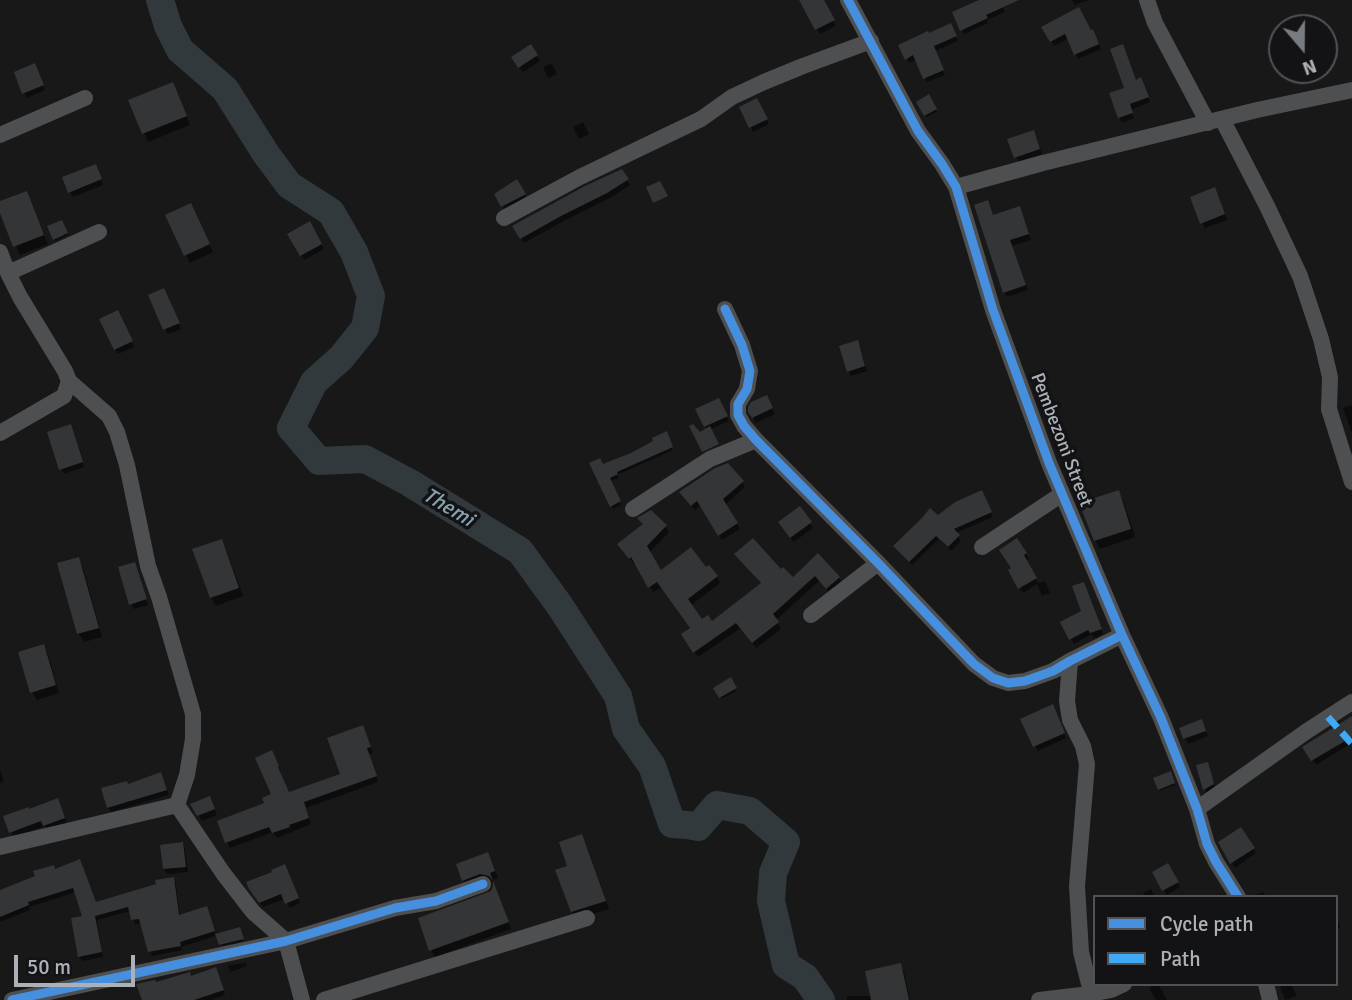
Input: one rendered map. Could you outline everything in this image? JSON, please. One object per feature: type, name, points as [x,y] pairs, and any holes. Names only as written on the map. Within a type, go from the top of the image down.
[{"type":"street","name":"Pembezoni Street","points":[[848,0],[918,131],[956,187],[998,322],[1049,463],[1122,635],[1161,718],[1207,844],[1237,895]]},
{"type":"street","points":[[1147,0],[1155,23],[1267,206],[1300,276],[1321,340],[1330,377],[1329,410],[1352,482]]},
{"type":"street","points":[[503,218],[580,177],[701,119],[732,97],[803,65],[871,41]]},
{"type":"street","points":[[956,187],[1043,163],[1352,90]]},
{"type":"street","points":[[0,135],[85,98]]},
{"type":"street","points":[[8,273],[99,232]]},
{"type":"street","points":[[0,252],[8,273],[69,381],[109,416],[117,432],[127,465],[148,566],[193,713],[193,739],[187,775],[177,805]]},
{"type":"street","points":[[724,309],[743,345],[750,371],[747,389],[738,404],[738,415],[744,426],[974,664],[993,678],[1008,683],[1025,681],[1053,671],[1122,635]]},
{"type":"street","points":[[0,433],[64,396],[69,381]]},
{"type":"street","points":[[633,509],[710,459],[756,440]]},
{"type":"street","points":[[982,547],[1062,494]]},
{"type":"street","points":[[811,615],[878,563]]},
{"type":"street","points":[[1070,661],[1067,701],[1070,720],[1083,746],[1087,764],[1077,886],[1081,952],[1091,997]]},
{"type":"street","points":[[1196,809],[1352,702]]},
{"type":"street","points":[[0,847],[177,805]]},
{"type":"street","points":[[177,805],[253,912],[286,941],[302,1000]]},
{"type":"street","points":[[12,1000],[286,941],[395,908],[436,901],[483,884]]},
{"type":"street","points":[[324,1000],[587,918]]},
{"type":"street","points":[[1039,1000],[1091,997],[1119,986]]},
{"type":"building","points":[[799,0],[824,0],[835,20],[815,30]]},
{"type":"building","points":[[979,0],[1019,0],[960,31],[952,12]]},
{"type":"building","points":[[1079,7],[1099,44],[1074,55],[1065,34],[1050,42],[1041,27]]},
{"type":"building","points":[[951,23],[957,36],[934,46],[944,70],[923,79],[913,55],[905,60],[898,45]]},
{"type":"building","points":[[531,44],[538,55],[518,68],[511,57]]},
{"type":"building","points":[[1123,44],[1136,80],[1141,77],[1149,97],[1130,104],[1133,113],[1118,118],[1109,93],[1124,88],[1110,49]]},
{"type":"building","points":[[35,63],[44,85],[22,94],[14,72]]},
{"type":"building","points":[[173,82],[187,116],[142,134],[128,100]]},
{"type":"building","points":[[929,94],[937,109],[924,116],[916,102]]},
{"type":"building","points":[[757,98],[768,119],[749,128],[739,107]]},
{"type":"building","points":[[1034,130],[1040,149],[1014,158],[1007,139]]},
{"type":"building","points":[[96,164],[102,179],[68,193],[62,177]]},
{"type":"building","points":[[622,169],[629,179],[520,239],[512,226],[585,186]]},
{"type":"building","points":[[517,179],[526,194],[501,207],[494,194]]},
{"type":"building","points":[[660,181],[668,196],[653,203],[646,187]]},
{"type":"building","points":[[1215,187],[1225,214],[1200,224],[1190,197]]},
{"type":"building","points":[[27,191],[44,235],[13,247],[0,213],[0,201]]},
{"type":"building","points":[[988,200],[993,215],[1020,206],[1029,234],[1010,240],[1026,285],[1003,293],[974,205]]},
{"type":"building","points":[[191,203],[210,244],[184,256],[165,215]]},
{"type":"building","points":[[62,220],[68,233],[53,240],[47,226]]},
{"type":"building","points":[[310,221],[322,244],[300,256],[287,234]]},
{"type":"building","points":[[164,288],[180,323],[163,330],[148,295]]},
{"type":"building","points":[[118,310],[133,341],[114,350],[99,319]]},
{"type":"building","points":[[858,340],[865,366],[847,372],[839,346]]},
{"type":"building","points":[[767,395],[773,408],[752,418],[748,412],[751,402]]},
{"type":"building","points":[[719,398],[728,416],[704,427],[695,409]]},
{"type":"building","points":[[71,424],[83,462],[59,470],[47,432]]},
{"type":"building","points":[[693,424],[700,432],[710,426],[719,444],[702,452],[689,426]]},
{"type":"building","points":[[667,431],[673,447],[617,472],[618,474],[610,478],[621,501],[610,507],[589,463],[600,458],[603,464],[631,453]]},
{"type":"building","points":[[728,463],[744,481],[723,499],[738,523],[718,536],[697,501],[691,506],[679,492],[715,468]]},
{"type":"building","points":[[982,490],[992,512],[954,529],[960,535],[948,547],[936,536],[909,562],[893,546],[930,508],[938,515],[955,502]]},
{"type":"building","points":[[1119,490],[1131,529],[1094,541],[1079,503]]},
{"type":"building","points":[[800,506],[812,522],[790,538],[778,522]]},
{"type":"building","points":[[651,510],[667,525],[647,546],[661,570],[691,547],[706,567],[709,565],[718,576],[688,599],[702,619],[708,615],[712,621],[761,583],[734,554],[753,538],[781,569],[783,567],[793,577],[818,553],[840,577],[826,589],[815,576],[773,614],[779,622],[752,643],[736,623],[693,653],[681,634],[690,628],[657,582],[648,588],[631,557],[629,559],[617,544],[643,524],[637,518]]},
{"type":"building","points":[[1017,538],[1027,553],[1024,555],[1037,578],[1018,589],[1008,570],[1011,568],[999,550]]},
{"type":"building","points":[[222,539],[239,588],[210,598],[192,549]]},
{"type":"building","points":[[79,557],[99,628],[77,634],[57,563]]},
{"type":"building","points":[[135,562],[147,599],[129,605],[118,567]]},
{"type":"building","points":[[1084,582],[1102,629],[1090,633],[1088,630],[1069,640],[1060,622],[1081,611],[1072,586]]},
{"type":"building","points":[[44,644],[56,685],[30,693],[18,652]]},
{"type":"building","points":[[731,677],[737,688],[719,698],[713,688]]},
{"type":"building","points":[[1053,704],[1065,733],[1033,747],[1020,719]]},
{"type":"building","points":[[1352,716],[1352,737],[1311,761],[1302,747]]},
{"type":"building","points":[[1202,719],[1206,731],[1183,739],[1179,728]]},
{"type":"building","points":[[363,725],[371,747],[367,748],[377,776],[304,802],[309,818],[289,825],[290,827],[272,833],[269,827],[225,843],[217,821],[264,803],[262,798],[271,794],[255,758],[272,750],[289,792],[340,774],[327,738]]},
{"type":"building","points":[[1208,762],[1214,784],[1203,790],[1196,765]]},
{"type":"building","points":[[1171,771],[1175,783],[1158,790],[1153,778]]},
{"type":"building","points":[[161,772],[167,790],[107,808],[101,788],[127,781],[128,784]]},
{"type":"building","points":[[210,796],[215,809],[197,816],[190,804]]},
{"type":"building","points":[[58,798],[65,818],[43,826],[41,821],[9,833],[3,816]]},
{"type":"building","points":[[1241,827],[1255,848],[1230,864],[1218,842]]},
{"type":"building","points":[[582,834],[606,901],[571,912],[555,870],[567,866],[559,842]]},
{"type":"building","points":[[183,842],[186,867],[163,869],[160,845]]},
{"type":"building","points":[[488,852],[495,871],[490,873],[509,922],[429,951],[418,918],[491,891],[493,881],[489,876],[480,874],[462,881],[456,864]]},
{"type":"building","points":[[80,859],[96,902],[156,884],[155,880],[174,877],[179,915],[207,906],[215,931],[180,942],[181,946],[148,952],[139,919],[131,920],[128,907],[95,916],[102,952],[78,957],[71,918],[82,916],[73,888],[28,902],[29,905],[0,917],[0,890],[35,876],[33,871],[54,865],[55,869]]},
{"type":"building","points":[[1168,863],[1179,882],[1162,891],[1152,872]]},
{"type":"building","points":[[285,864],[299,898],[285,904],[281,894],[259,903],[246,882]]},
{"type":"building","points":[[240,927],[244,939],[219,945],[215,934]]},
{"type":"building","points":[[901,963],[909,1000],[871,1000],[865,971]]},
{"type":"building","points":[[216,967],[224,990],[194,1000],[142,1000],[136,984],[156,982],[190,972],[191,976]]},
{"type":"waterway","name":"Themi","points":[[160,0],[168,26],[180,50],[225,89],[289,185],[331,212],[354,252],[371,296],[365,328],[341,358],[314,382],[291,428],[319,461],[365,459],[410,483],[520,551],[560,606],[618,696],[626,729],[652,766],[672,824],[698,827],[717,805],[750,811],[786,842],[773,873],[771,901],[786,965],[805,977],[821,1000]]},
{"type":"marked path","points":[[1328,717],[1352,744]]},
{"type":"cycle path","points":[[848,0],[918,131],[956,187],[993,310],[1049,463],[1122,635],[1161,718],[1197,809],[1207,844],[1237,895]]},
{"type":"cycle path","points":[[725,309],[742,345],[750,371],[747,389],[738,404],[738,415],[744,426],[974,664],[993,678],[1008,683],[1025,681],[1053,671],[1122,635]]},
{"type":"cycle path","points":[[12,1000],[286,941],[395,908],[436,901],[483,884]]}]
